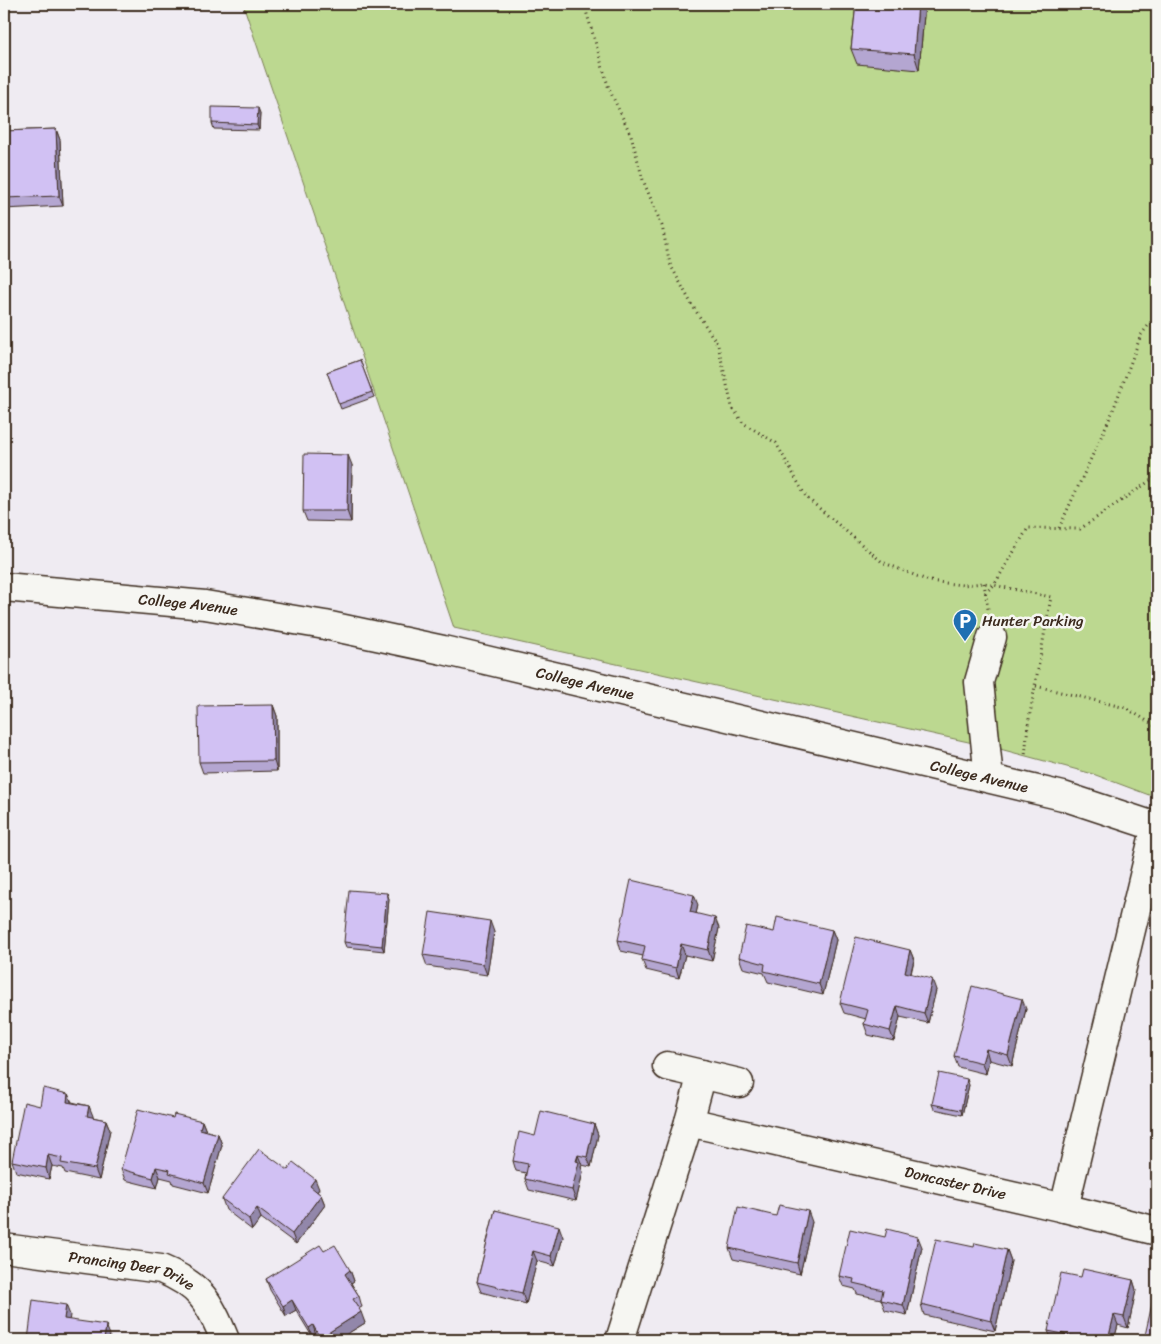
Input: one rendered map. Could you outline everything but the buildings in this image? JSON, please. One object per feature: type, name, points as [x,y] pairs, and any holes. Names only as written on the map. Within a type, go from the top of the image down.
[{"type":"street","name":"College Avenue","points":[[4,586],[205,605],[325,625],[443,650],[1022,786],[1063,796],[1157,826]]},
{"type":"street","points":[[988,778],[979,682],[992,636]]},
{"type":"street","points":[[1064,1208],[1157,826]]},
{"type":"street","points":[[666,1066],[739,1083]]},
{"type":"street","points":[[620,1340],[689,1122],[702,1074]]},
{"type":"street","name":"Doncaster Drive","points":[[689,1122],[1157,1231]]},
{"type":"street","name":"Prancing Deer Drive","points":[[4,1248],[161,1269],[182,1277],[199,1291],[212,1308],[226,1340]]},
{"type":"path","points":[[584,4],[610,89],[631,135],[643,180],[662,226],[670,264],[692,305],[718,345],[732,407],[743,423],[776,443],[806,497],[882,562],[930,581],[962,585],[984,583],[1052,597],[1028,724],[1022,786]]},
{"type":"path","points":[[1059,528],[1112,413],[1142,335],[1157,314]]},
{"type":"path","points":[[985,593],[994,585],[1028,528],[1080,529],[1157,476]]},
{"type":"path","points":[[1036,686],[1126,708],[1157,727]]},
{"type":"green space","points":[[243,4],[1157,4],[1157,798],[1093,774],[1000,749],[454,628]]},
{"type":"place","name":"Hunter Parking","points":[[965,642]]}]
